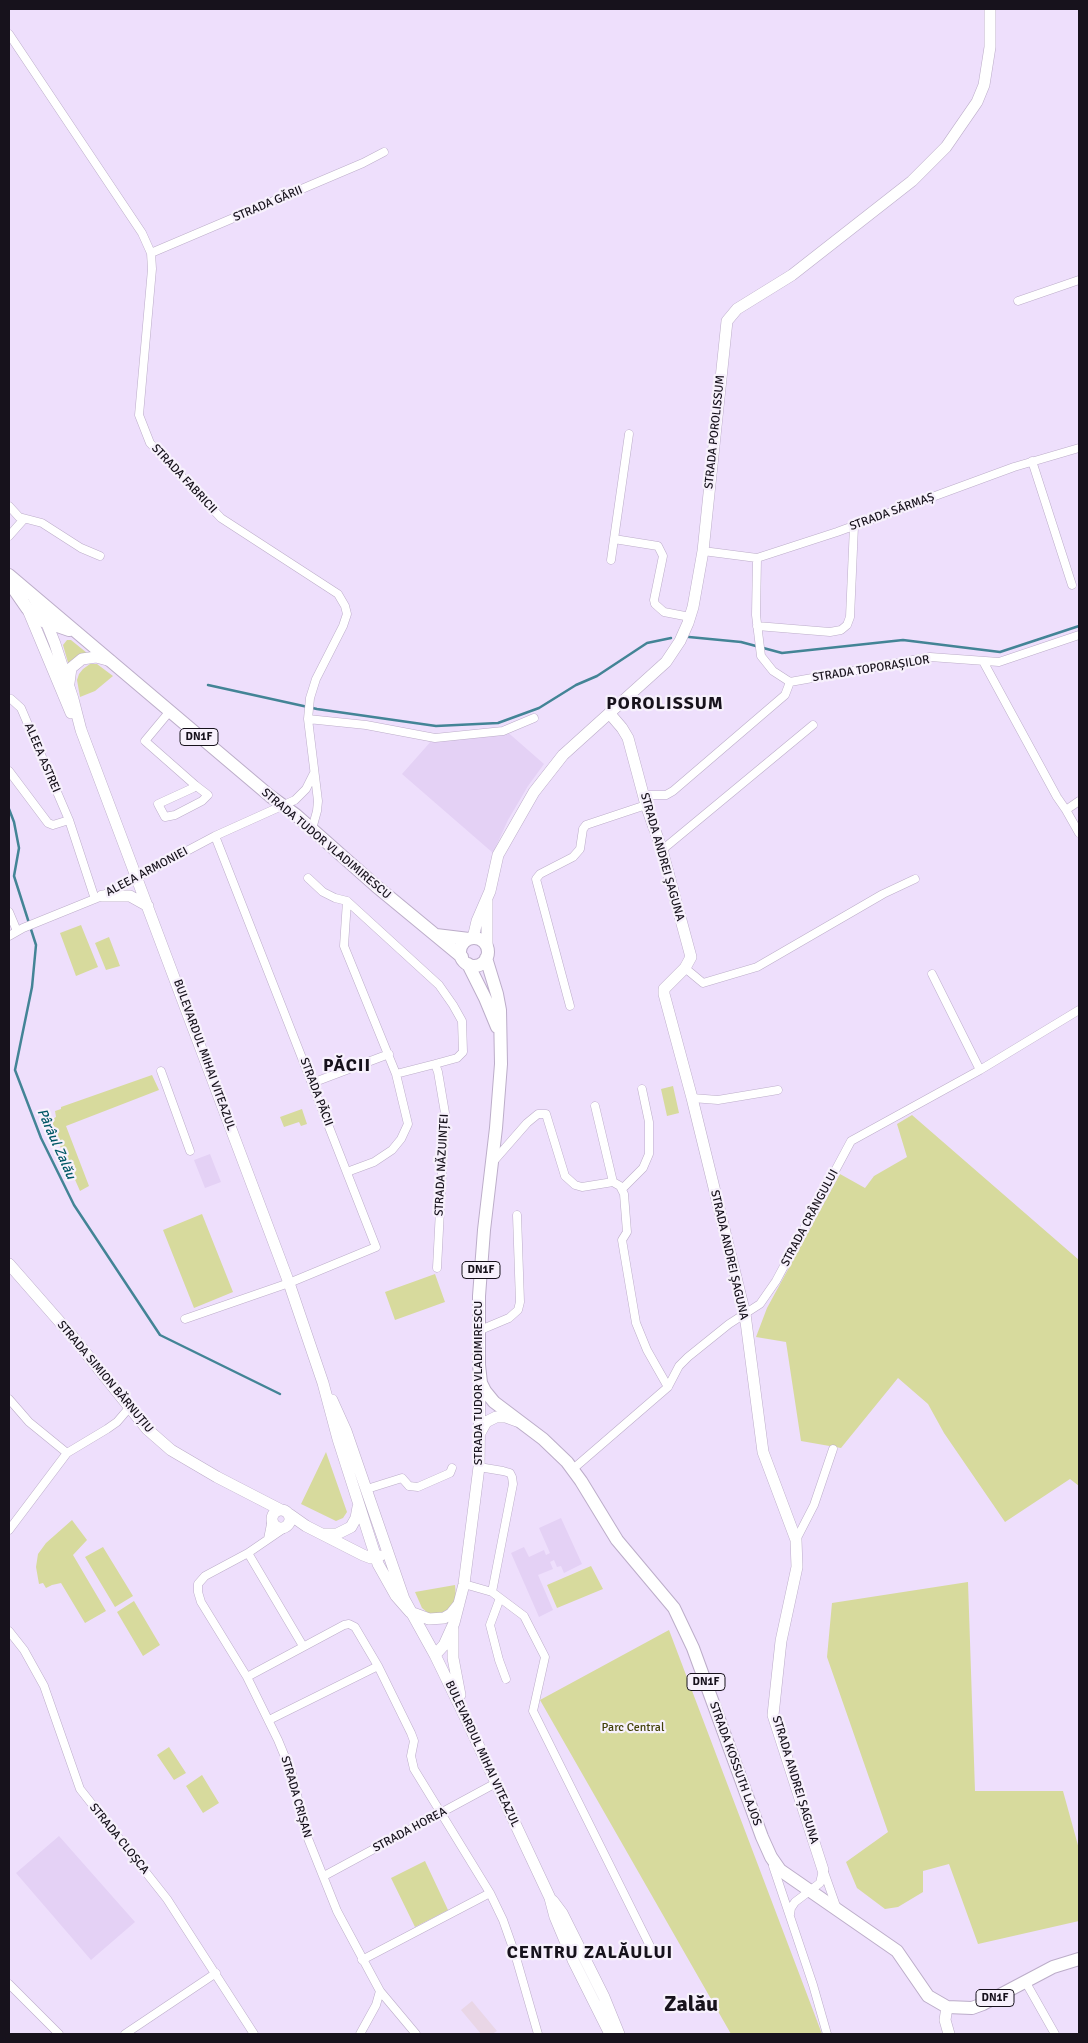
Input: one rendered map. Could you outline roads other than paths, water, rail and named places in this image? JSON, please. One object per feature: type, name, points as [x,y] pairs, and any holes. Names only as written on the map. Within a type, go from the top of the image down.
[{"type":"main road","name":"STRADA POROLISSUM","points":[[486,952],[487,899],[498,855],[534,792],[563,755],[666,662],[680,641],[690,617],[703,551],[727,321],[737,309],[792,275],[905,187],[946,147],[977,102],[984,85],[990,47],[990,9]]},
{"type":"main road","name":"BULEVARDUL MIHAI VITEAZUL","points":[[9,575],[26,588],[36,600],[50,624],[70,687],[81,730]]},
{"type":"main road","name":"BULEVARDUL MIHAI VITEAZUL","points":[[9,582],[27,608],[66,700],[81,730],[138,877],[289,1283],[323,1383],[338,1439],[376,1558],[396,1596],[410,1612]]},
{"type":"main road","name":"STRADA TUDOR VLADIMIRESCU","points":[[26,588],[80,636],[312,829],[465,961],[489,1007],[501,1044]]},
{"type":"main road","name":"STRADA TUDOR VLADIMIRESCU","points":[[27,608],[39,619],[80,636]]},
{"type":"main road","points":[[41,638],[42,631],[50,624]]},
{"type":"main road","points":[[70,687],[69,677],[71,668],[82,659],[96,657],[111,662]]},
{"type":"main road","name":"STRADA ANDREI ȘAGUNA","points":[[610,714],[628,738],[645,800],[662,850],[691,957],[685,968],[664,989],[664,994],[692,1098],[745,1314],[763,1452],[796,1540],[797,1567],[781,1641],[773,1715],[823,1870]]},
{"type":"main road","points":[[99,898],[130,896],[148,906]]},
{"type":"main road","name":"STRADA POROLISSUM","points":[[471,939],[476,920],[487,899]]},
{"type":"main road","points":[[436,935],[481,940],[486,952],[476,965],[465,961],[461,949],[471,939]]},
{"type":"main road","name":"STRADA TUDOR VLADIMIRESCU","points":[[435,1655],[444,1645],[454,1623],[464,1584],[479,1467],[481,1412],[478,1331],[483,1240],[499,1104],[501,1044],[501,1018],[486,952]]},
{"type":"main road","name":"STRADA SIMION BĂRNUȚIU","points":[[10,1265],[73,1337],[147,1429],[171,1450],[263,1502],[281,1518],[306,1526],[363,1555],[376,1558]]},
{"type":"main road","name":"STRADA KOSSUTH LAJOS","points":[[480,1376],[487,1395],[552,1448],[572,1469],[612,1533],[659,1588],[681,1620],[767,1850],[780,1870],[809,1891]]},
{"type":"main road","name":"BULEVARDUL MIHAI VITEAZUL","points":[[323,1383],[341,1419],[410,1612],[435,1655],[467,1721],[550,1898],[554,1917],[573,1960],[610,2034]]},
{"type":"main road","points":[[481,1412],[482,1406],[487,1402],[493,1402],[502,1408]]},
{"type":"main road","name":"STRADA KOSSUTH LAJOS","points":[[480,1433],[486,1422],[496,1417],[510,1418],[525,1425]]},
{"type":"main road","points":[[319,1533],[337,1534],[354,1524],[358,1512],[357,1499]]},
{"type":"main road","points":[[376,1558],[388,1554]]},
{"type":"main road","points":[[410,1612],[429,1618],[444,1618],[451,1614],[459,1604]]},
{"type":"main road","points":[[454,1623],[453,1658],[460,1697],[467,1721]]},
{"type":"main road","name":"DN1F","points":[[809,1891],[896,1952],[928,1996],[947,2007],[959,2009],[983,2004],[1053,1967],[1079,1959]]},
{"type":"main road","name":"BULEVARDUL MIHAI VITEAZUL","points":[[550,1898],[562,1913],[604,1997],[619,2034]]},
{"type":"main road","points":[[947,2007],[945,2020],[949,2034]]},
{"type":"street","name":"STRADA FABRICII","points":[[9,34],[142,233],[151,253],[152,269],[139,415],[150,442],[221,518],[338,594],[345,606],[347,614],[343,626],[316,679],[310,698],[308,716],[317,811],[312,829]]},
{"type":"street","name":"STRADA GĂRII","points":[[151,253],[363,163],[384,152]]},
{"type":"street","points":[[1018,301],[1079,280]]},
{"type":"street","points":[[611,560],[629,434]]},
{"type":"street","name":"STRADA SĂRMAȘ","points":[[703,551],[757,558],[854,526],[1032,462],[1079,448]]},
{"type":"street","points":[[1032,462],[1072,585]]},
{"type":"street","points":[[9,506],[19,517],[42,523],[81,548],[100,556]]},
{"type":"street","points":[[9,536],[24,519]]},
{"type":"street","points":[[757,626],[830,632],[841,630],[847,625],[850,617],[854,526]]},
{"type":"street","points":[[614,539],[658,546],[662,556],[654,600],[655,604],[664,612],[690,617]]},
{"type":"street","points":[[570,1006],[536,879],[540,874],[573,857],[580,848],[583,829],[586,825],[645,800],[666,795],[673,791],[785,695],[790,682],[773,670],[761,656],[756,615],[757,558]]},
{"type":"street","name":"STRADA TOPORAȘILOR","points":[[790,682],[930,657],[984,663],[999,662],[1079,635]]},
{"type":"street","points":[[984,663],[1057,797],[1079,833]]},
{"type":"street","name":"ALEEA ASTREI","points":[[11,699],[21,708],[69,820],[99,898]]},
{"type":"street","points":[[170,711],[145,741],[208,795],[202,801],[175,815],[165,817],[158,804],[193,788],[195,785]]},
{"type":"street","points":[[308,716],[435,738],[503,732],[534,718]]},
{"type":"street","points":[[662,850],[813,725]]},
{"type":"street","points":[[9,770],[40,816],[48,823],[53,825],[69,820]]},
{"type":"street","points":[[283,806],[301,796],[311,782],[314,772]]},
{"type":"street","points":[[1066,810],[1079,801]]},
{"type":"street","name":"ALEEA ARMONIEI","points":[[9,936],[20,929],[99,898],[215,836],[283,806]]},
{"type":"street","name":"STRADA PĂCII","points":[[185,1319],[275,1286],[289,1283],[376,1247],[215,836]]},
{"type":"street","points":[[308,878],[323,892],[347,902],[439,985],[462,1021],[463,1052],[457,1058],[396,1074]]},
{"type":"street","points":[[685,968],[703,983],[757,966],[883,894],[915,879]]},
{"type":"street","points":[[347,902],[344,946],[389,1054],[396,1074],[408,1124],[401,1139],[392,1150],[374,1162],[347,1172]]},
{"type":"street","points":[[9,912],[20,929]]},
{"type":"street","points":[[932,974],[980,1070]]},
{"type":"street","name":"STRADA CRÂNGULUI","points":[[572,1469],[668,1387],[679,1366],[688,1357],[760,1304],[776,1281],[851,1141],[980,1070],[1079,1010]]},
{"type":"street","points":[[312,1083],[389,1054]]},
{"type":"street","name":"STRADA NĂZUINȚEI","points":[[435,1064],[445,1113],[437,1268]]},
{"type":"street","points":[[161,1071],[190,1151]]},
{"type":"street","points":[[622,1189],[643,1168],[649,1154],[649,1122],[642,1088]]},
{"type":"street","points":[[692,1098],[718,1100],[778,1090]]},
{"type":"street","points":[[595,1106],[613,1182],[622,1189],[624,1194],[627,1232],[622,1240],[636,1323],[647,1350],[668,1387]]},
{"type":"street","points":[[491,1165],[527,1123],[538,1114],[546,1114],[565,1176],[575,1185],[582,1187],[613,1182]]},
{"type":"street","points":[[478,1331],[509,1318],[518,1310],[520,1302],[517,1215]]},
{"type":"street","points":[[9,1399],[29,1422],[66,1453]]},
{"type":"street","points":[[9,1530],[66,1453],[117,1422],[129,1408]]},
{"type":"street","points":[[796,1540],[814,1505],[833,1449]]},
{"type":"street","points":[[479,1467],[504,1472],[512,1477],[492,1592]]},
{"type":"street","points":[[367,1489],[402,1478],[409,1486],[418,1487],[450,1473],[452,1468]]},
{"type":"street","points":[[268,1539],[281,1518]]},
{"type":"street","name":"STRADA CRIȘAN","points":[[281,1518],[268,1539],[248,1553],[205,1576],[198,1584],[201,1602],[247,1678],[269,1720],[292,1774],[307,1836],[337,1911],[380,1992],[416,2034]]},
{"type":"street","points":[[248,1553],[303,1646]]},
{"type":"street","points":[[464,1584],[492,1592],[524,1616],[544,1657],[533,1711],[652,1950]]},
{"type":"street","points":[[500,1598],[490,1625],[506,1679]]},
{"type":"street","points":[[247,1678],[303,1646],[349,1624],[355,1627],[378,1666],[411,1733],[414,1741],[411,1756],[414,1769],[490,1893],[503,1920],[538,2034]]},
{"type":"street","name":"STRADA CLOȘCA","points":[[9,1631],[24,1650],[44,1686],[80,1789],[167,1899],[254,2034]]},
{"type":"street","points":[[269,1720],[378,1666]]},
{"type":"street","name":"STRADA HOREA","points":[[324,1876],[496,1783]]},
{"type":"street","points":[[767,1850],[813,1985],[827,2034]]},
{"type":"street","points":[[790,1917],[792,1905],[820,1883],[823,1870]]},
{"type":"street","name":"STRADA ANDREI ȘAGUNA","points":[[823,1870],[834,1902],[841,1912]]},
{"type":"street","points":[[362,1960],[490,1893]]},
{"type":"street","points":[[125,2034],[216,1973]]},
{"type":"street","points":[[1025,1981],[1055,2034]]},
{"type":"street","points":[[9,1984],[58,2034]]},
{"type":"street","points":[[360,2034],[376,2005],[380,1992]]},
{"type":"waterway","points":[[689,637],[741,642],[782,653],[903,640],[1000,652],[1079,626]]},
{"type":"waterway","points":[[208,685],[317,709],[436,726],[498,723],[539,708],[576,685],[597,676],[647,643],[671,638]]},
{"type":"waterway","name":"Pârâul Zalău","points":[[9,809],[14,822],[19,848],[14,876],[36,945],[32,987],[15,1070],[41,1138],[74,1205],[160,1335],[280,1394]]},
{"type":"district","name":"POROLISSUM","points":[[665,704]]},
{"type":"district","name":"PĂCII","points":[[347,1066]]},
{"type":"district","name":"CENTRU ZALĂULUI","points":[[590,1953]]},
{"type":"district","name":"Zalău","points":[[691,2005]]},
{"type":"park label","name":"Parc Central","points":[[633,1728]]}]
